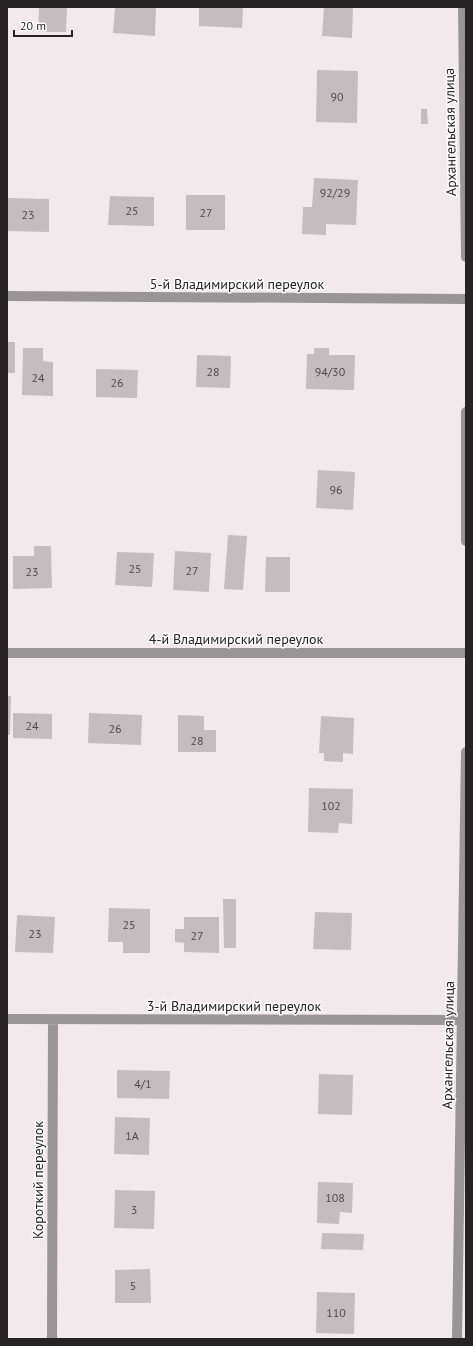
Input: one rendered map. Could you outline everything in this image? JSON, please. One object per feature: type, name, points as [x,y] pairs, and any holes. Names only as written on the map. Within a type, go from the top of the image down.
[{"type":"street","name":"Архангельская улица","points":[[463,7],[466,256]]},
{"type":"street","name":"5-й Владимирский переулок","points":[[7,296],[466,299]]},
{"type":"street","points":[[466,412],[466,541]]},
{"type":"street","name":"4-й Владимирский переулок","points":[[7,653],[466,653]]},
{"type":"street","name":"Архангельская улица","points":[[457,1339],[464,1020],[466,752]]},
{"type":"street","name":"3-й Владимирский переулок","points":[[7,1019],[464,1020]]},
{"type":"street","name":"Короткий переулок","points":[[52,1339],[53,1020]]},
{"type":"building","points":[[39,7],[67,7],[66,32],[38,32]]},
{"type":"building","points":[[115,7],[156,7],[155,36],[113,33]]},
{"type":"building","points":[[199,7],[243,7],[242,28],[199,26]]},
{"type":"building","points":[[324,7],[353,7],[352,38],[322,36]]},
{"type":"building","points":[[317,70],[358,71],[357,123],[316,122]]},
{"type":"building","points":[[421,109],[427,109],[428,124],[421,124]]},
{"type":"building","points":[[314,178],[358,180],[356,225],[326,224],[326,235],[302,234],[303,207],[312,207]]},
{"type":"building","points":[[186,195],[225,195],[225,230],[186,230]]},
{"type":"building","points":[[110,196],[154,197],[154,226],[108,225]]},
{"type":"building","points":[[7,198],[49,199],[49,232],[7,231]]},
{"type":"building","points":[[7,342],[15,342],[15,373],[7,373]]},
{"type":"building","points":[[23,348],[43,348],[43,361],[53,362],[53,396],[22,395]]},
{"type":"building","points":[[314,348],[329,348],[329,355],[355,355],[354,390],[306,389],[307,354],[314,354]]},
{"type":"building","points":[[197,355],[231,356],[230,388],[196,387]]},
{"type":"building","points":[[96,369],[138,370],[137,398],[96,397]]},
{"type":"building","points":[[318,470],[355,472],[353,510],[316,508]]},
{"type":"building","points":[[228,535],[247,536],[243,590],[224,589]]},
{"type":"building","points":[[34,546],[51,546],[52,588],[13,589],[13,556],[34,556]]},
{"type":"building","points":[[175,551],[211,553],[209,592],[173,590]]},
{"type":"building","points":[[117,552],[154,553],[152,587],[115,585]]},
{"type":"building","points":[[266,557],[290,557],[290,592],[265,592]]},
{"type":"building","points":[[7,696],[11,696],[10,735],[7,735]]},
{"type":"building","points":[[13,713],[52,714],[52,739],[13,738]]},
{"type":"building","points":[[89,713],[142,715],[141,745],[88,743]]},
{"type":"building","points":[[178,715],[204,716],[204,730],[216,730],[216,752],[178,752]]},
{"type":"building","points":[[321,716],[354,718],[353,754],[343,753],[343,762],[324,761],[324,753],[319,753]]},
{"type":"building","points":[[309,788],[353,789],[352,824],[339,823],[338,833],[308,832]]},
{"type":"building","points":[[223,899],[236,899],[236,948],[224,948]]},
{"type":"building","points":[[109,908],[150,909],[150,953],[123,953],[123,942],[108,942]]},
{"type":"building","points":[[315,912],[352,913],[351,950],[313,949]]},
{"type":"building","points":[[17,915],[55,917],[53,953],[15,952]]},
{"type":"building","points":[[184,917],[219,917],[219,953],[184,952],[184,943],[175,942],[175,929],[184,929]]},
{"type":"building","points":[[117,1070],[170,1071],[169,1099],[117,1098]]},
{"type":"building","points":[[319,1074],[353,1075],[352,1115],[318,1114]]},
{"type":"building","points":[[115,1117],[150,1118],[149,1155],[114,1154]]},
{"type":"building","points":[[318,1182],[353,1183],[352,1213],[340,1212],[339,1224],[317,1223]]},
{"type":"building","points":[[115,1190],[155,1191],[154,1229],[114,1228]]},
{"type":"building","points":[[322,1233],[364,1234],[363,1250],[321,1249]]},
{"type":"building","points":[[150,1269],[151,1303],[115,1303],[115,1270]]},
{"type":"building","points":[[317,1292],[355,1293],[354,1334],[316,1333]]}]
